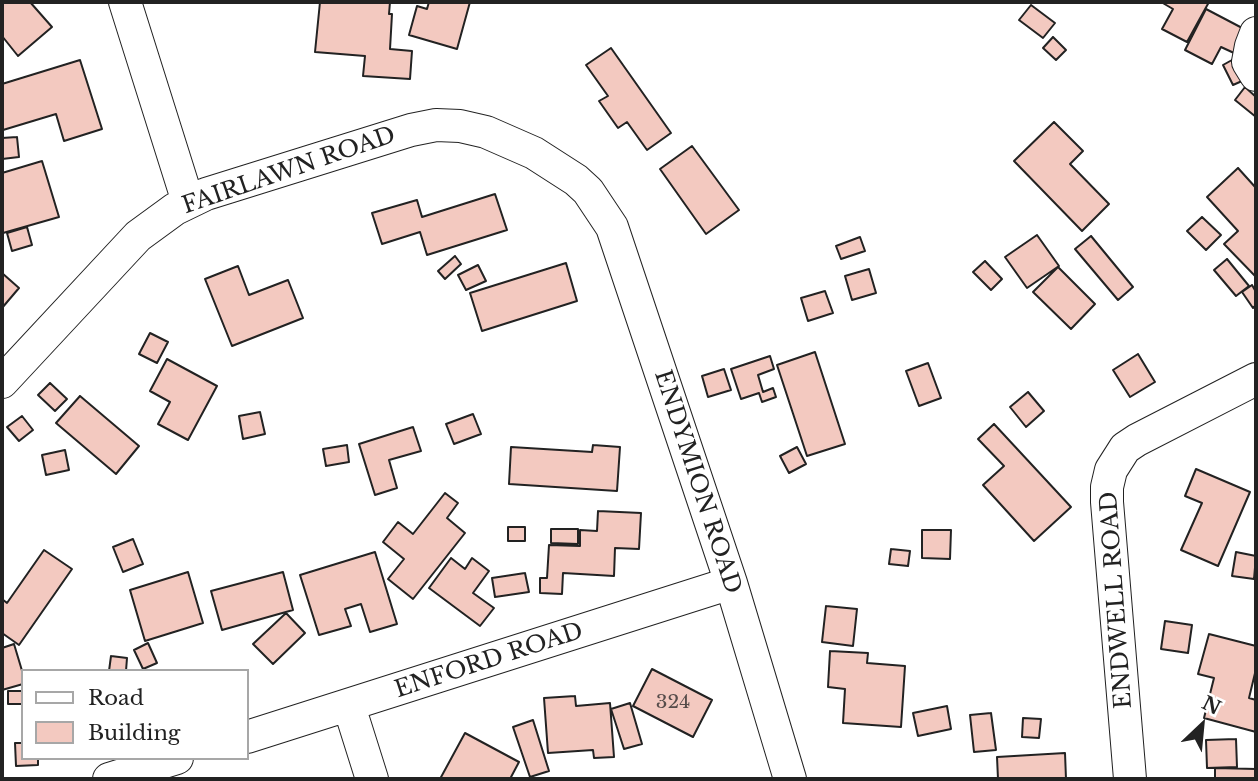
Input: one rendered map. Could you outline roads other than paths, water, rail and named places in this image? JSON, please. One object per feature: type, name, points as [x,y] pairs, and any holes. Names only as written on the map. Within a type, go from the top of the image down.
[{"type":"street","points":[[125,2],[188,202]]},
{"type":"street","points":[[1256,33],[1248,62],[1256,75]]},
{"type":"street","name":"FAIRLAWN ROAD","points":[[2,382],[138,236],[188,202],[231,185],[411,130],[436,125],[460,126],[510,141],[557,167],[588,191]]},
{"type":"street","name":"ENDYMION ROAD","points":[[588,191],[601,208],[621,250],[731,583],[790,779]]},
{"type":"street","name":"ENDWELL ROAD","points":[[1130,779],[1107,502],[1111,470],[1125,448],[1137,440],[1256,379]]},
{"type":"street","name":"ENFORD ROAD","points":[[248,737],[731,583]]},
{"type":"street","points":[[349,706],[372,779]]},
{"type":"street","points":[[109,779],[171,760]]}]
